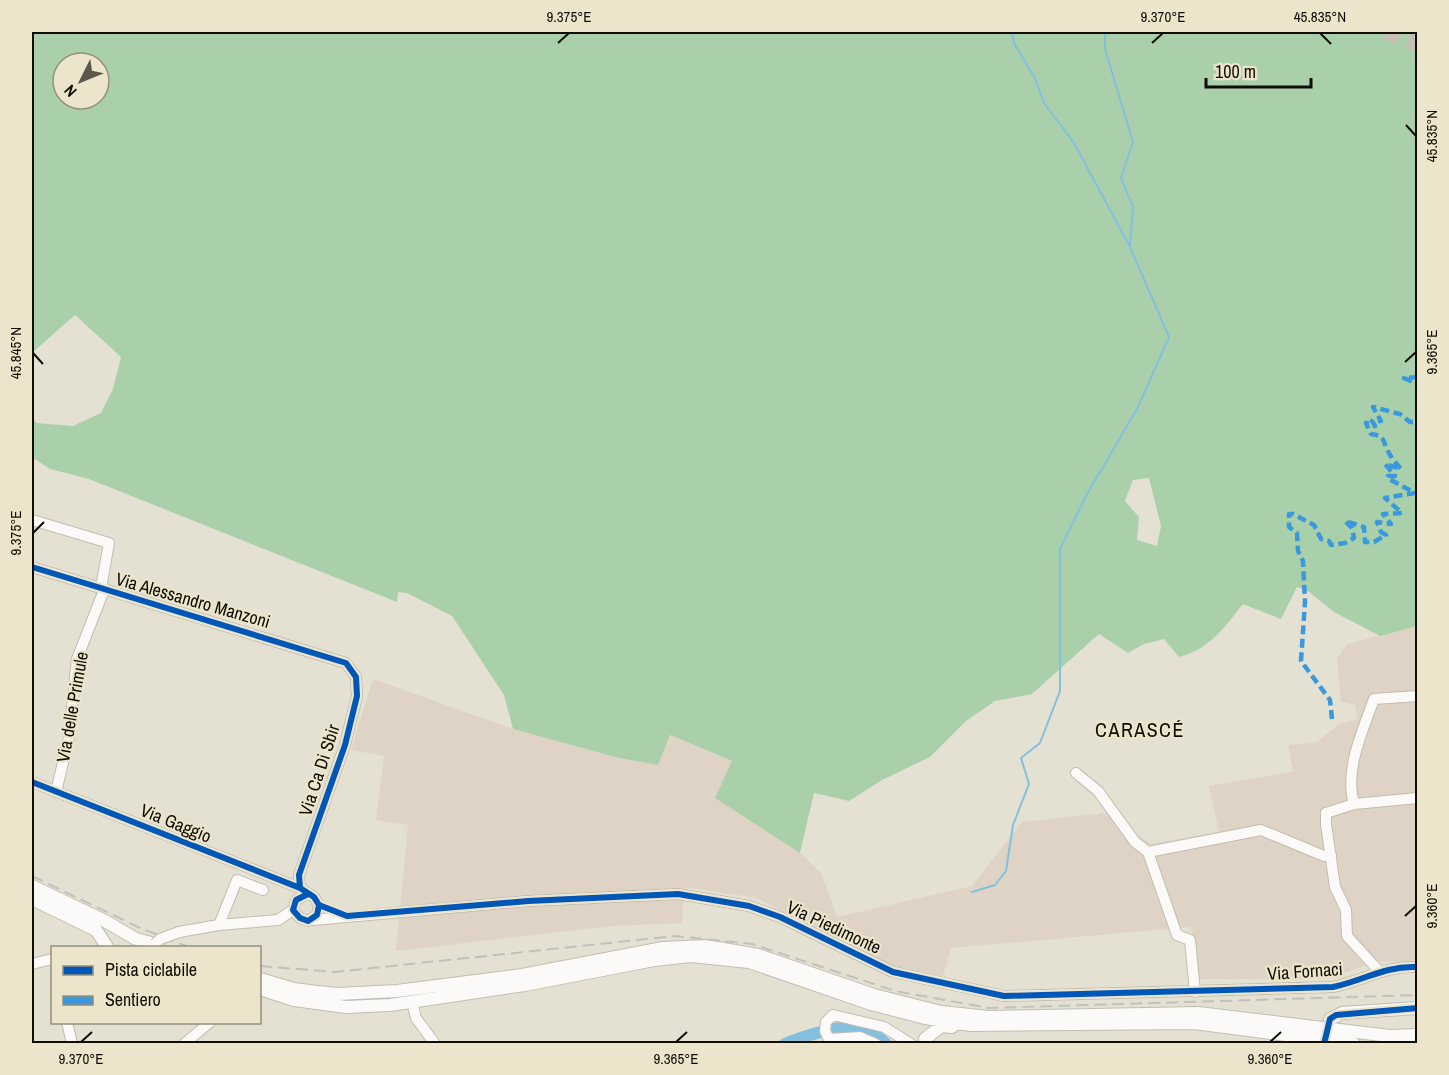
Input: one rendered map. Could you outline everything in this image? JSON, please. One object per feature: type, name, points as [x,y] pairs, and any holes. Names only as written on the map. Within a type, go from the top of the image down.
[{"type":"main road","points":[[32,886],[136,939],[157,946]]},
{"type":"main road","points":[[32,899],[69,919],[88,925],[103,944]]},
{"type":"main road","points":[[103,944],[104,933],[113,927]]},
{"type":"main road","points":[[261,979],[294,989],[338,994],[410,989],[522,975],[663,948],[706,946],[758,955],[874,995],[941,1012],[989,1017],[1198,1013],[1389,1036],[1418,1035]]},
{"type":"main road","points":[[261,989],[294,999],[346,1007],[399,1004],[525,985],[654,960],[691,956],[749,962],[897,1011],[971,1025]]},
{"type":"main road","points":[[410,989],[412,1002]]},
{"type":"main road","points":[[1330,1019],[1342,1013],[1418,1008]]},
{"type":"main road","points":[[897,1011],[921,1024],[925,1029],[923,1041]]},
{"type":"main road","points":[[923,1041],[941,1026],[1194,1023],[1354,1044]]},
{"type":"main road","points":[[1377,1033],[1404,1031],[1418,1026]]},
{"type":"street","name":"Via delle Primule","points":[[32,520],[109,543],[102,582],[104,590],[77,659],[69,737],[56,792]]},
{"type":"street","name":"Via Alessandro Manzoni","points":[[32,567],[346,663]]},
{"type":"street","name":"Via Ca Di Sbir","points":[[304,891],[299,875],[345,745],[357,696],[356,677],[346,663]]},
{"type":"street","points":[[1418,696],[1374,699],[1357,746],[1351,794],[1354,804],[1418,798]]},
{"type":"street","points":[[1076,773],[1093,786],[1136,842],[1148,852],[1177,935],[1190,940],[1195,992]]},
{"type":"street","name":"Via Gaggio","points":[[32,782],[304,891]]},
{"type":"street","name":"Via Fornaci","points":[[1354,804],[1326,813],[1335,887],[1346,910],[1347,936],[1379,971]]},
{"type":"street","points":[[1148,852],[1261,830],[1324,856],[1331,855]]},
{"type":"street","points":[[219,925],[236,881],[240,880],[263,890]]},
{"type":"street","points":[[157,946],[160,939],[179,932],[219,925],[278,920],[295,905],[304,891],[314,897],[319,905],[319,911],[313,920],[300,918],[295,905],[288,883]]},
{"type":"street","name":"Via Piedimonte","points":[[313,920],[528,901],[678,894],[749,906],[817,934],[893,972],[978,992],[1004,996],[1195,992]]},
{"type":"street","name":"Via Piedimonte","points":[[319,905],[347,916]]},
{"type":"street","points":[[32,964],[51,958]]},
{"type":"street","name":"Via Fornaci","points":[[1195,992],[1333,987],[1352,983],[1379,971],[1417,967]]},
{"type":"street","points":[[412,1002],[416,1018],[435,1044]]},
{"type":"street","points":[[399,1004],[407,1014],[416,1018]]},
{"type":"street","points":[[876,1044],[860,1037],[834,1040],[825,1030],[833,1015],[884,1026],[910,1044]]},
{"type":"street","points":[[67,1024],[72,1044]]},
{"type":"street","points":[[184,1044],[209,1024]]},
{"type":"shaded area","points":[[1417,626],[1417,962],[1377,961],[1328,979],[1199,979],[1191,927],[951,948],[943,976],[892,967],[756,898],[684,887],[682,923],[611,926],[396,951],[408,825],[376,820],[384,756],[351,750],[373,679],[513,729],[619,758],[658,765],[670,735],[733,762],[716,798],[800,853],[821,873],[837,917],[972,886],[1022,822],[1107,813],[1151,844],[1219,832],[1209,786],[1293,772],[1288,745],[1317,742],[1339,724],[1358,719],[1355,705],[1341,702],[1337,659],[1347,644]]},
{"type":"green space","points":[[32,32],[1416,32],[1417,626],[1380,636],[1334,612],[1309,592],[1297,587],[1281,619],[1243,604],[1208,643],[1179,657],[1164,639],[1144,644],[1128,653],[1099,634],[1032,694],[995,701],[966,721],[930,757],[882,780],[849,801],[814,793],[800,853],[715,798],[732,761],[670,735],[658,765],[619,758],[513,729],[504,695],[452,616],[407,593],[398,592],[397,602],[89,479],[50,469],[32,457],[32,415],[36,423],[73,426],[101,413],[113,389],[121,357],[75,315],[32,353]],"holes":[[[1149,478],[1161,526],[1157,546],[1137,540],[1139,517],[1125,501],[1133,480]]]},
{"type":"waterway","points":[[972,892],[995,885],[1006,871],[1013,825],[1029,784],[1021,758],[1040,743],[1060,691],[1060,549],[1086,496],[1138,407],[1169,337],[1130,247],[1074,143],[1044,103],[1035,78],[1015,45],[1011,32]]},
{"type":"waterway","points":[[1105,32],[1105,49],[1133,142],[1121,178],[1133,207],[1130,246]]},
{"type":"waterway","points":[[785,1044],[823,1031],[850,1028],[875,1035],[886,1044]]},
{"type":"tunnel","points":[[1386,32],[1418,45]]},
{"type":"railway","points":[[32,876],[138,927],[186,946]]},
{"type":"railway","points":[[261,966],[335,972],[675,936],[752,944],[895,991],[989,1008],[1418,995]]},
{"type":"marked path","points":[[1418,377],[1404,378],[1418,384]]},
{"type":"marked path","points":[[1332,719],[1330,700],[1301,661],[1305,602],[1303,561],[1298,551],[1297,533],[1289,527],[1289,514],[1314,525],[1321,539],[1329,541],[1331,545],[1345,543],[1354,538],[1352,528],[1345,521],[1364,527],[1365,542],[1374,542],[1386,535],[1381,532],[1377,522],[1391,524],[1383,514],[1402,513],[1385,498],[1415,493],[1389,479],[1388,476],[1395,476],[1385,464],[1401,469],[1390,455],[1382,438],[1371,434],[1366,423],[1375,426],[1372,421],[1381,421],[1373,407],[1400,414],[1410,422],[1418,422]]},
{"type":"cycle path","points":[[32,567],[346,663],[356,677],[357,696],[345,745],[299,875],[300,888]]},
{"type":"cycle path","points":[[32,782],[300,888],[314,897],[319,905],[317,915],[308,921],[300,918],[293,910],[296,900],[308,894]]},
{"type":"cycle path","points":[[319,905],[347,916],[528,901],[678,894],[749,906],[780,917],[893,972],[1004,996],[1333,987],[1384,971],[1415,967]]},
{"type":"cycle path","points":[[1324,1044],[1330,1019],[1336,1015],[1418,1008]]},
{"type":"district","name":"CARASCÉ","points":[[1140,729]]}]
